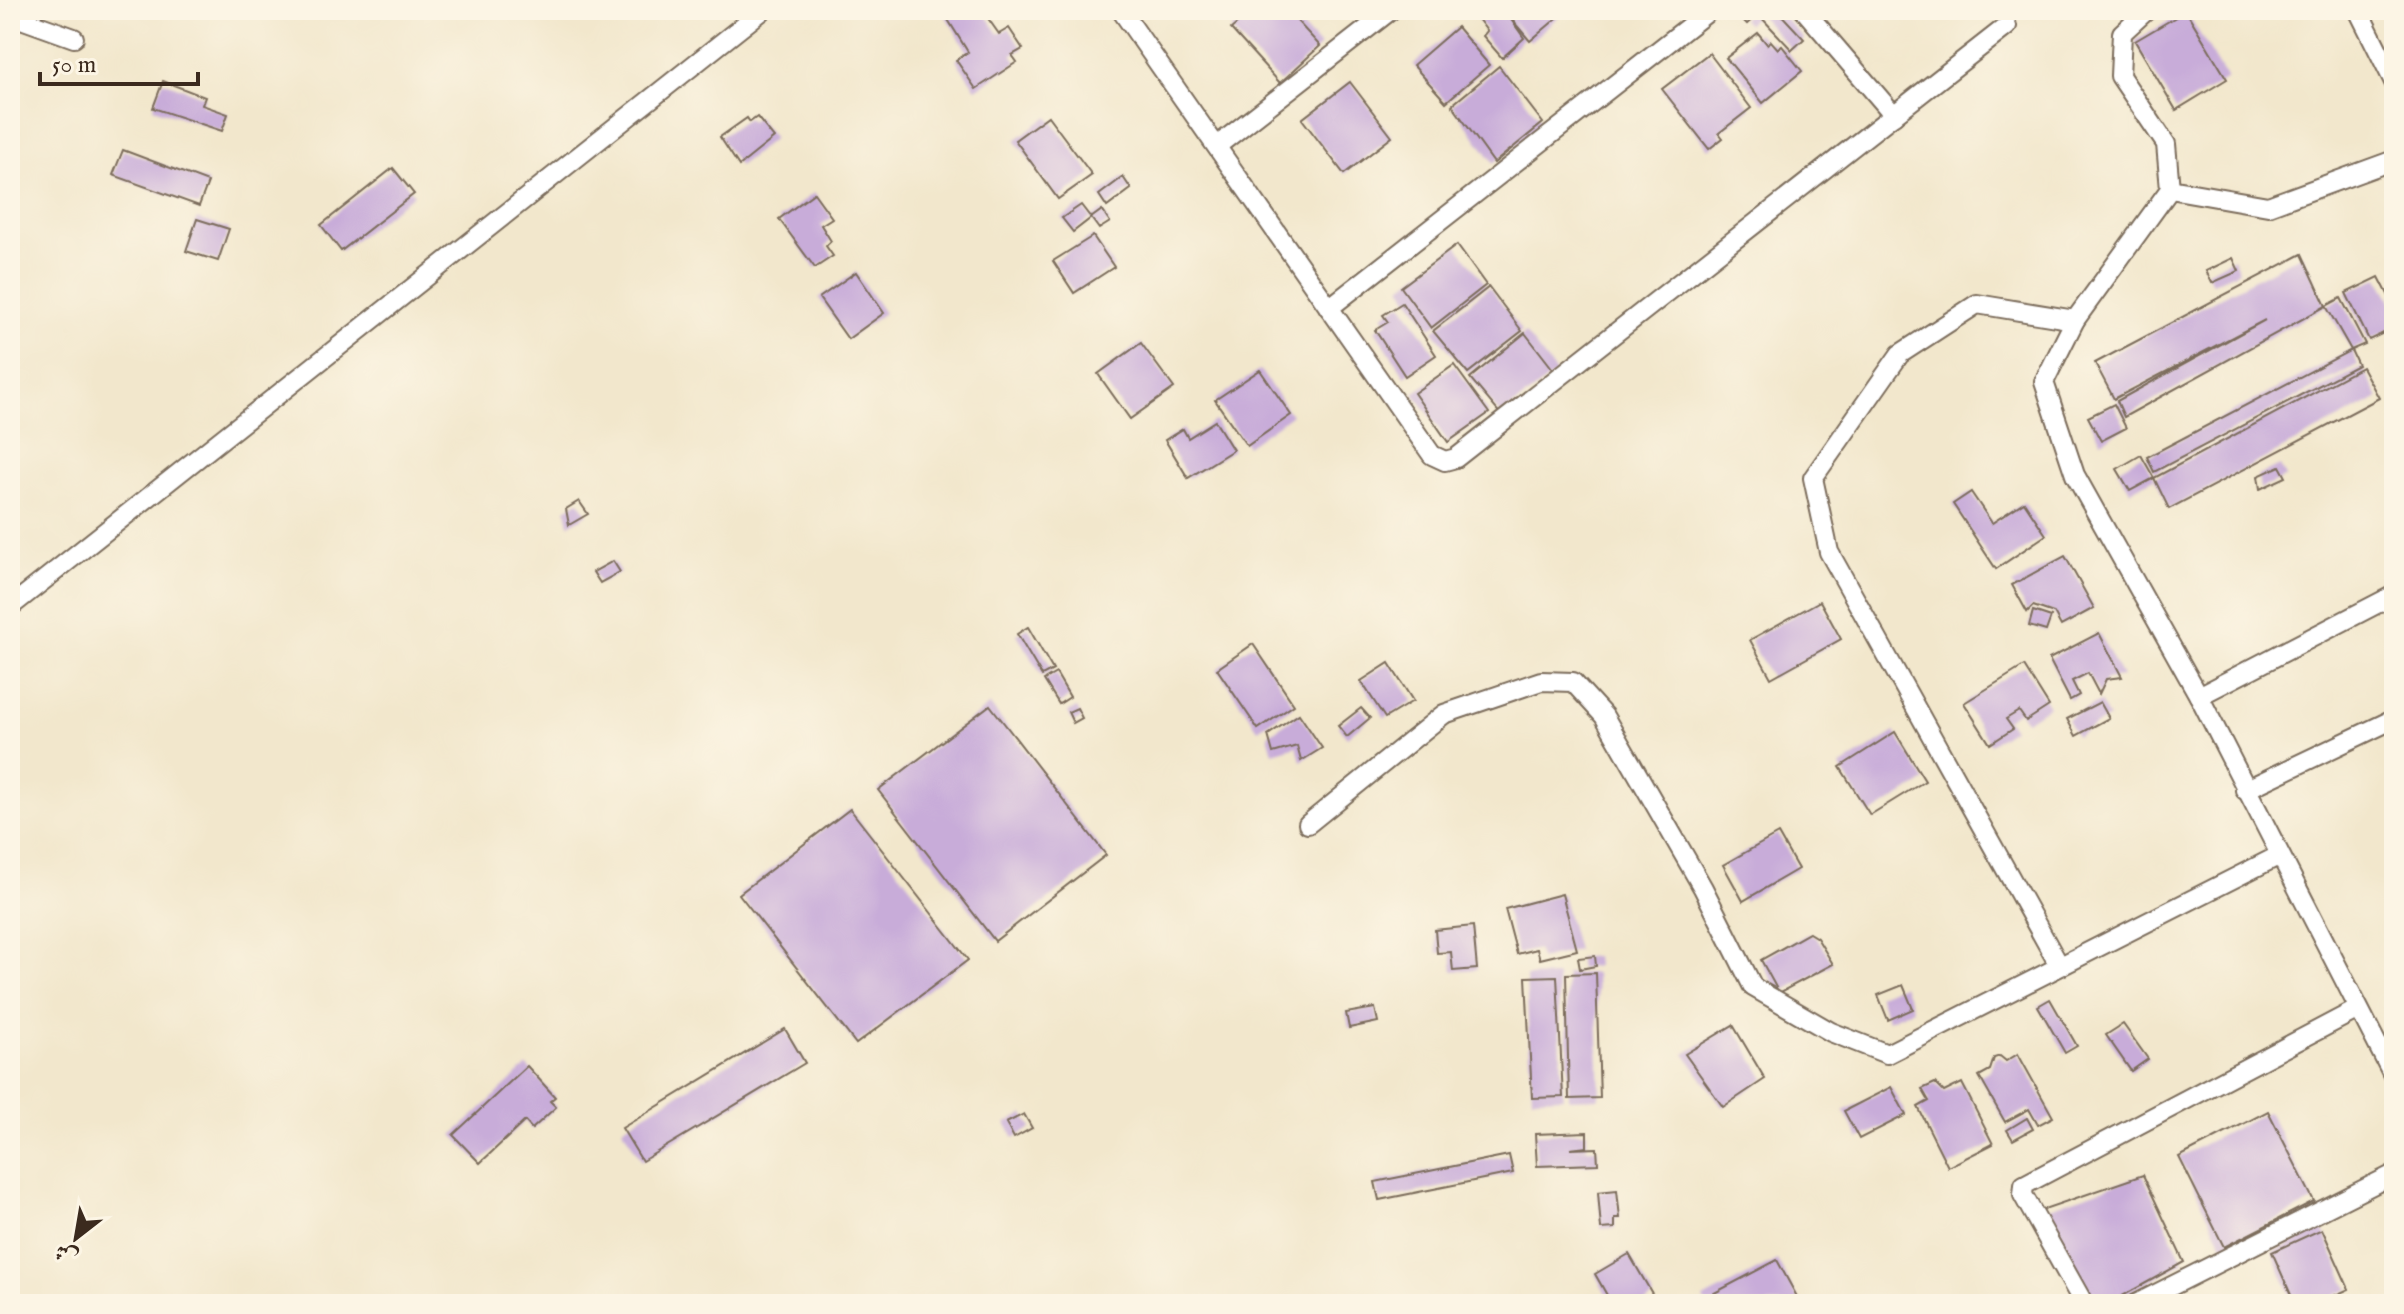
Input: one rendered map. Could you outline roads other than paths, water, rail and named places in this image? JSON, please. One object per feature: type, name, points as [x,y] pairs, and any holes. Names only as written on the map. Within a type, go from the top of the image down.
[{"type":"street","points":[[10,607],[763,10]]},
{"type":"street","points":[[1121,10],[1432,455],[1451,461],[2007,26]]},
{"type":"street","points":[[1217,146],[1391,10]]},
{"type":"street","points":[[1329,308],[1710,10]]},
{"type":"street","points":[[1804,10],[1894,115]]},
{"type":"street","points":[[2147,10],[2122,33],[2120,76],[2166,144],[2170,189],[2075,320],[2044,382],[2075,475],[2199,696],[2278,856],[2394,1077]]},
{"type":"street","points":[[2358,10],[2394,82]]},
{"type":"street","points":[[10,15],[74,38]]},
{"type":"street","points":[[2170,189],[2268,206],[2394,160]]},
{"type":"street","points":[[2059,965],[1829,552],[1813,478],[1900,354],[1977,304],[2075,320]]},
{"type":"street","points":[[2199,696],[2394,595]]},
{"type":"street","points":[[1308,824],[1444,714],[1541,681],[1573,682],[1604,716],[1703,888],[1753,987],[1831,1032],[1887,1054],[2278,856]]},
{"type":"street","points":[[2245,790],[2394,719]]},
{"type":"street","points":[[2084,1304],[2023,1195],[2024,1185],[2358,1009]]},
{"type":"street","points":[[2136,1304],[2394,1174]]}]
